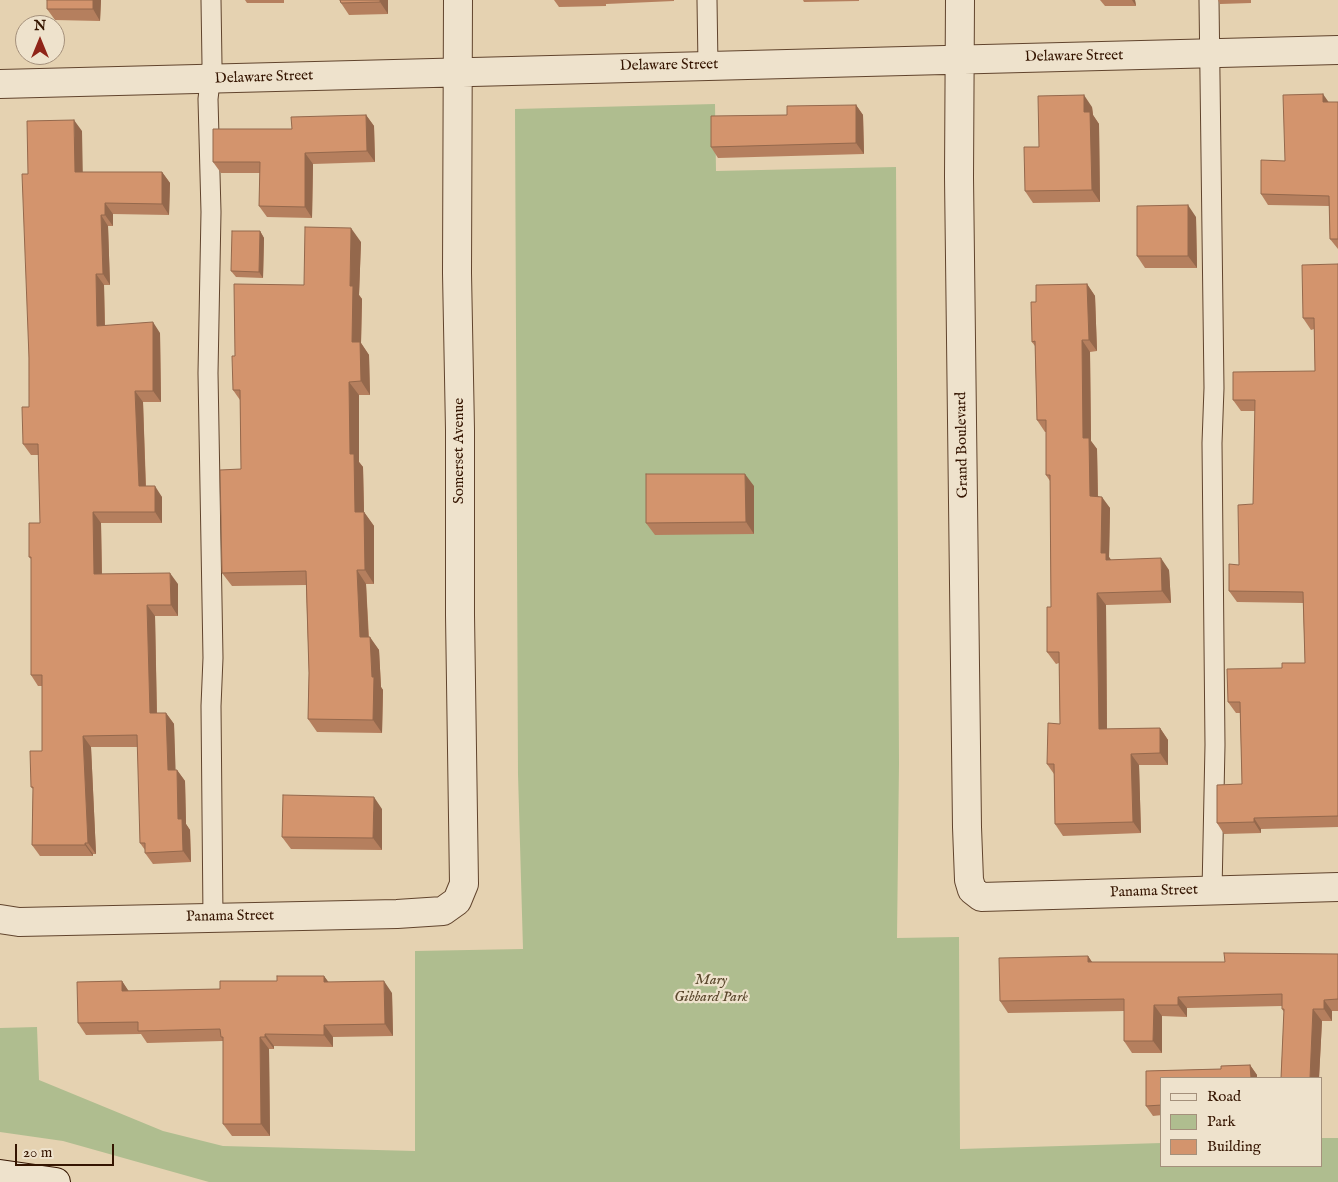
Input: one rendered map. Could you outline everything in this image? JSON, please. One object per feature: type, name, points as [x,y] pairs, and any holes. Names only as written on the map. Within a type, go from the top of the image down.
[{"type":"street","name":"Somerset Avenue","points":[[457,901],[464,884],[457,273],[458,0]]},
{"type":"street","name":"Grand Boulevard","points":[[960,0],[959,177],[967,827],[969,880],[972,890]]},
{"type":"street","name":"Delaware Street","points":[[0,84],[1338,50]]},
{"type":"street","name":"Panama Street","points":[[972,890],[981,897],[1338,887]]},
{"type":"street","name":"Panama Street","points":[[0,919],[20,922],[397,914],[443,911],[457,901]]},
{"type":"street","points":[[0,1174],[56,1182]]},
{"type":"lane","points":[[211,0],[212,64],[208,99],[211,212],[208,373],[213,658],[211,716],[213,918]]},
{"type":"lane","points":[[707,0],[708,65]]},
{"type":"lane","points":[[1209,0],[1214,388],[1212,453],[1215,735],[1212,891]]},
{"type":"green space","name":"Mary Gibbard Park","points":[[715,104],[716,171],[896,167],[899,764],[897,938],[959,937],[960,1149],[1160,1143],[1160,1167],[1323,1167],[1323,1138],[1338,1138],[1338,1182],[209,1182],[63,1141],[0,1132],[0,1028],[37,1027],[39,1080],[163,1131],[223,1146],[415,1151],[415,951],[523,949],[518,774],[515,109]]},
{"type":"building","points":[[47,0],[93,0],[93,9],[47,9]]},
{"type":"building","points":[[340,0],[380,0],[380,2],[341,3]]},
{"type":"building","points":[[1323,94],[1323,102],[1338,102],[1338,239],[1330,239],[1329,196],[1261,194],[1261,160],[1285,161],[1283,95]]},
{"type":"building","points":[[1084,95],[1084,112],[1090,112],[1092,190],[1025,191],[1024,147],[1039,147],[1038,96]]},
{"type":"building","points":[[856,105],[856,143],[711,147],[711,116],[787,115],[787,106]]},
{"type":"building","points":[[366,115],[367,151],[305,153],[305,207],[259,206],[260,162],[213,162],[213,129],[292,129],[291,117]]},
{"type":"building","points":[[74,120],[75,172],[162,172],[162,204],[105,203],[105,215],[101,215],[103,274],[96,274],[97,326],[153,322],[153,391],[135,391],[139,486],[155,486],[155,512],[93,512],[94,574],[170,573],[171,605],[147,605],[150,713],[166,713],[168,770],[177,770],[178,819],[182,819],[183,851],[145,853],[145,843],[140,843],[137,735],[83,736],[88,843],[85,843],[85,845],[32,845],[33,787],[31,787],[30,751],[42,751],[42,675],[31,675],[31,557],[29,557],[29,523],[40,523],[38,444],[23,444],[22,407],[29,407],[29,358],[22,174],[28,174],[27,121]]},
{"type":"building","points":[[1188,205],[1188,256],[1137,256],[1137,206]]},
{"type":"building","points":[[305,227],[351,228],[350,286],[353,286],[352,342],[360,342],[361,381],[349,382],[350,454],[354,454],[355,512],[364,512],[365,570],[357,570],[360,637],[370,637],[372,677],[374,677],[373,720],[308,719],[309,673],[306,571],[222,573],[220,470],[241,469],[240,390],[233,390],[232,356],[235,356],[234,284],[304,285]]},
{"type":"building","points":[[232,231],[260,231],[259,272],[231,271]]},
{"type":"building","points":[[1338,264],[1338,816],[1254,818],[1254,822],[1217,823],[1217,785],[1242,784],[1240,702],[1228,702],[1227,669],[1282,668],[1282,663],[1305,663],[1303,592],[1229,591],[1229,564],[1239,565],[1238,505],[1253,504],[1255,400],[1233,400],[1233,372],[1315,371],[1314,318],[1303,318],[1302,265]]},
{"type":"building","points":[[1087,284],[1089,340],[1082,340],[1083,438],[1089,438],[1090,496],[1102,497],[1101,553],[1106,553],[1106,560],[1161,558],[1162,591],[1097,593],[1099,729],[1160,728],[1160,753],[1131,754],[1133,822],[1055,824],[1054,764],[1047,764],[1048,723],[1060,724],[1059,652],[1047,652],[1047,607],[1051,607],[1050,475],[1046,475],[1046,420],[1037,420],[1035,341],[1032,342],[1031,302],[1036,302],[1036,285]]},
{"type":"building","points":[[646,474],[745,474],[746,522],[646,523]]},
{"type":"building","points":[[283,795],[374,797],[373,838],[282,837]]},
{"type":"building","points":[[1224,953],[1338,954],[1338,999],[1324,1000],[1324,1009],[1313,1009],[1310,1077],[1281,1077],[1284,1009],[1282,1009],[1282,994],[1178,997],[1178,1005],[1154,1005],[1153,1041],[1124,1041],[1124,999],[1000,1001],[999,958],[1088,956],[1088,962],[1225,962]]},
{"type":"building","points":[[277,976],[324,976],[324,982],[384,981],[385,1024],[324,1025],[324,1035],[265,1034],[265,1037],[260,1037],[261,1124],[223,1124],[223,1037],[221,1037],[220,1029],[138,1031],[138,1022],[78,1023],[77,982],[122,981],[122,991],[220,989],[220,981],[277,981]]},
{"type":"building","points":[[1250,1065],[1251,1077],[1160,1077],[1160,1105],[1146,1106],[1146,1071],[1221,1069],[1221,1066]]}]
